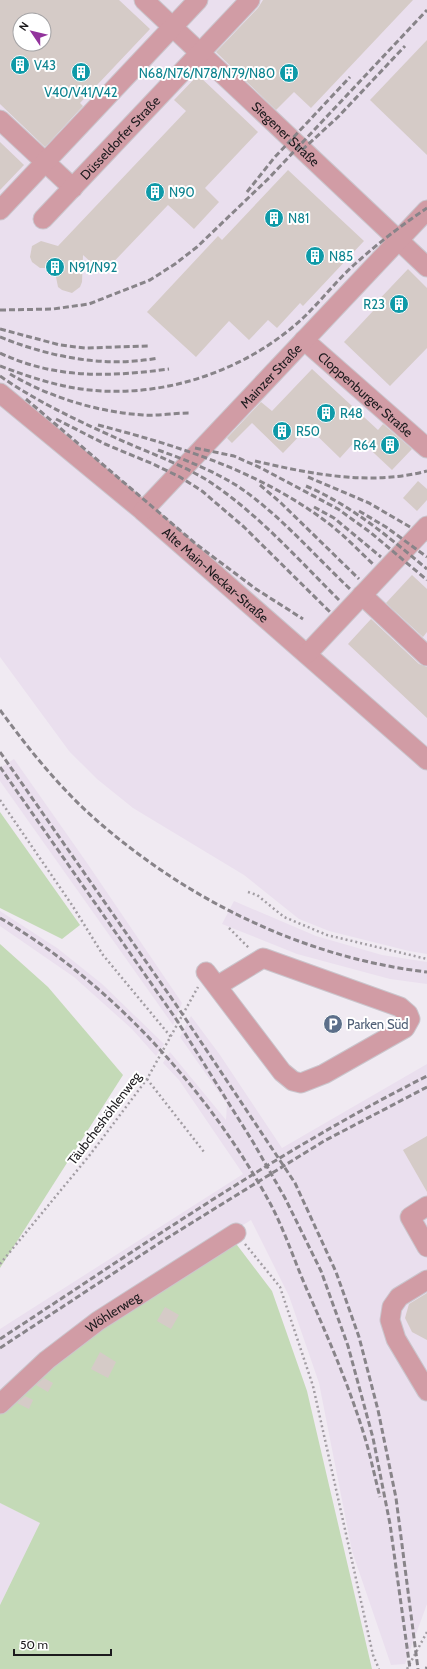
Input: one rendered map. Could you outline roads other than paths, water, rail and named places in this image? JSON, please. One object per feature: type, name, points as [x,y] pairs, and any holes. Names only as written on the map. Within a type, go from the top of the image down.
[{"type":"street","name":"Siegener Straße","points":[[144,0],[427,267]]},
{"type":"street","points":[[0,210],[44,161],[198,0]]},
{"type":"street","name":"Düsseldorfer Straße","points":[[43,219],[250,0]]},
{"type":"street","points":[[0,120],[73,188]]},
{"type":"street","name":"Mainzer Straße","points":[[143,511],[427,210]]},
{"type":"street","name":"Cloppenburger Straße","points":[[304,340],[427,448]]},
{"type":"street","name":"Alte Main-Neckar-Straße","points":[[0,393],[143,511],[427,760]]},
{"type":"street","points":[[307,654],[427,526]]},
{"type":"street","points":[[362,595],[427,656]]},
{"type":"street","points":[[263,958],[400,1007],[408,1014],[410,1019],[405,1028],[324,1074],[301,1083],[293,1081],[282,1072],[212,979],[263,958]]},
{"type":"street","points":[[427,1206],[410,1217],[427,1247]]},
{"type":"street","name":"Wöhlerweg","points":[[0,1404],[47,1360],[98,1321],[236,1233]]},
{"type":"street","points":[[427,1280],[399,1297],[392,1307],[390,1320],[396,1339],[427,1391]]},
{"type":"railway","points":[[0,310],[53,309],[89,304],[150,280],[175,264],[197,247],[269,178],[427,10]]},
{"type":"railway","points":[[302,150],[338,117],[405,46]]},
{"type":"railway","points":[[247,192],[274,158],[350,77]]},
{"type":"railway","points":[[0,366],[50,383],[81,389],[111,391],[141,390],[171,386],[200,378],[228,367],[255,353],[280,337],[303,318],[341,277],[364,256],[390,234],[427,208]]},
{"type":"railway","points":[[0,329],[60,345],[85,348],[148,346]]},
{"type":"railway","points":[[0,337],[38,350],[78,359],[118,362],[158,358]]},
{"type":"railway","points":[[0,353],[41,368],[83,374],[125,374],[169,369]]},
{"type":"railway","points":[[10,374],[41,390],[74,402],[108,411],[149,415],[189,413]]},
{"type":"railway","points":[[0,376],[41,402],[175,463],[210,482],[245,508],[339,600]]},
{"type":"railway","points":[[26,399],[196,544],[256,589],[303,619]]},
{"type":"railway","points":[[56,419],[105,444],[180,477],[202,491],[244,527],[330,612]]},
{"type":"railway","points":[[98,425],[187,451],[216,462],[271,487],[298,502],[331,525],[374,565]]},
{"type":"railway","points":[[195,448],[234,456],[261,468],[338,509],[370,532],[427,580]]},
{"type":"railway","points":[[158,450],[200,466],[239,487],[269,510],[350,589]]},
{"type":"railway","points":[[255,461],[319,474],[362,478],[384,478],[427,471]]},
{"type":"railway","points":[[308,477],[369,503],[410,527]]},
{"type":"railway","points":[[260,485],[281,503],[359,579]]},
{"type":"railway","points":[[306,486],[354,512],[427,569]]},
{"type":"railway","points":[[314,507],[334,518],[381,557]]},
{"type":"railway","points":[[359,511],[386,527],[427,557]]},
{"type":"railway","points":[[0,710],[35,756],[74,799],[102,825],[137,853],[174,879],[213,902],[295,940],[338,954],[382,965],[427,972]]},
{"type":"railway","points":[[0,752],[179,1009],[295,1183],[336,1272],[359,1337],[378,1410],[396,1498],[418,1669]]},
{"type":"railway","points":[[0,767],[176,1019],[253,1142],[285,1198],[321,1271],[348,1346],[373,1438],[390,1524],[410,1669]]},
{"type":"railway","points":[[0,918],[41,944],[80,974],[118,1007],[154,1043],[187,1081],[218,1120],[245,1161],[270,1203],[339,1364],[365,1438],[380,1497]]},
{"type":"railway","points":[[0,1339],[263,1168],[372,1105],[427,1076]]},
{"type":"railway","points":[[0,1348],[164,1240],[324,1141],[427,1087]]},
{"type":"place","name":"V43","points":[[20,65]]},
{"type":"place","name":"V40/V41/V42","points":[[81,72]]},
{"type":"place","name":"N68/N76/N78/N79/N80","points":[[289,73]]},
{"type":"place","name":"N90","points":[[155,192]]},
{"type":"place","name":"N81","points":[[274,218]]},
{"type":"place","name":"N85","points":[[315,256]]},
{"type":"place","name":"N91/N92","points":[[55,267]]},
{"type":"place","name":"R23","points":[[399,304]]},
{"type":"place","name":"R48","points":[[326,413]]},
{"type":"place","name":"R50","points":[[282,431]]},
{"type":"place","name":"R64","points":[[390,445]]},
{"type":"place","name":"Parken Süd","points":[[333,1024]]}]
